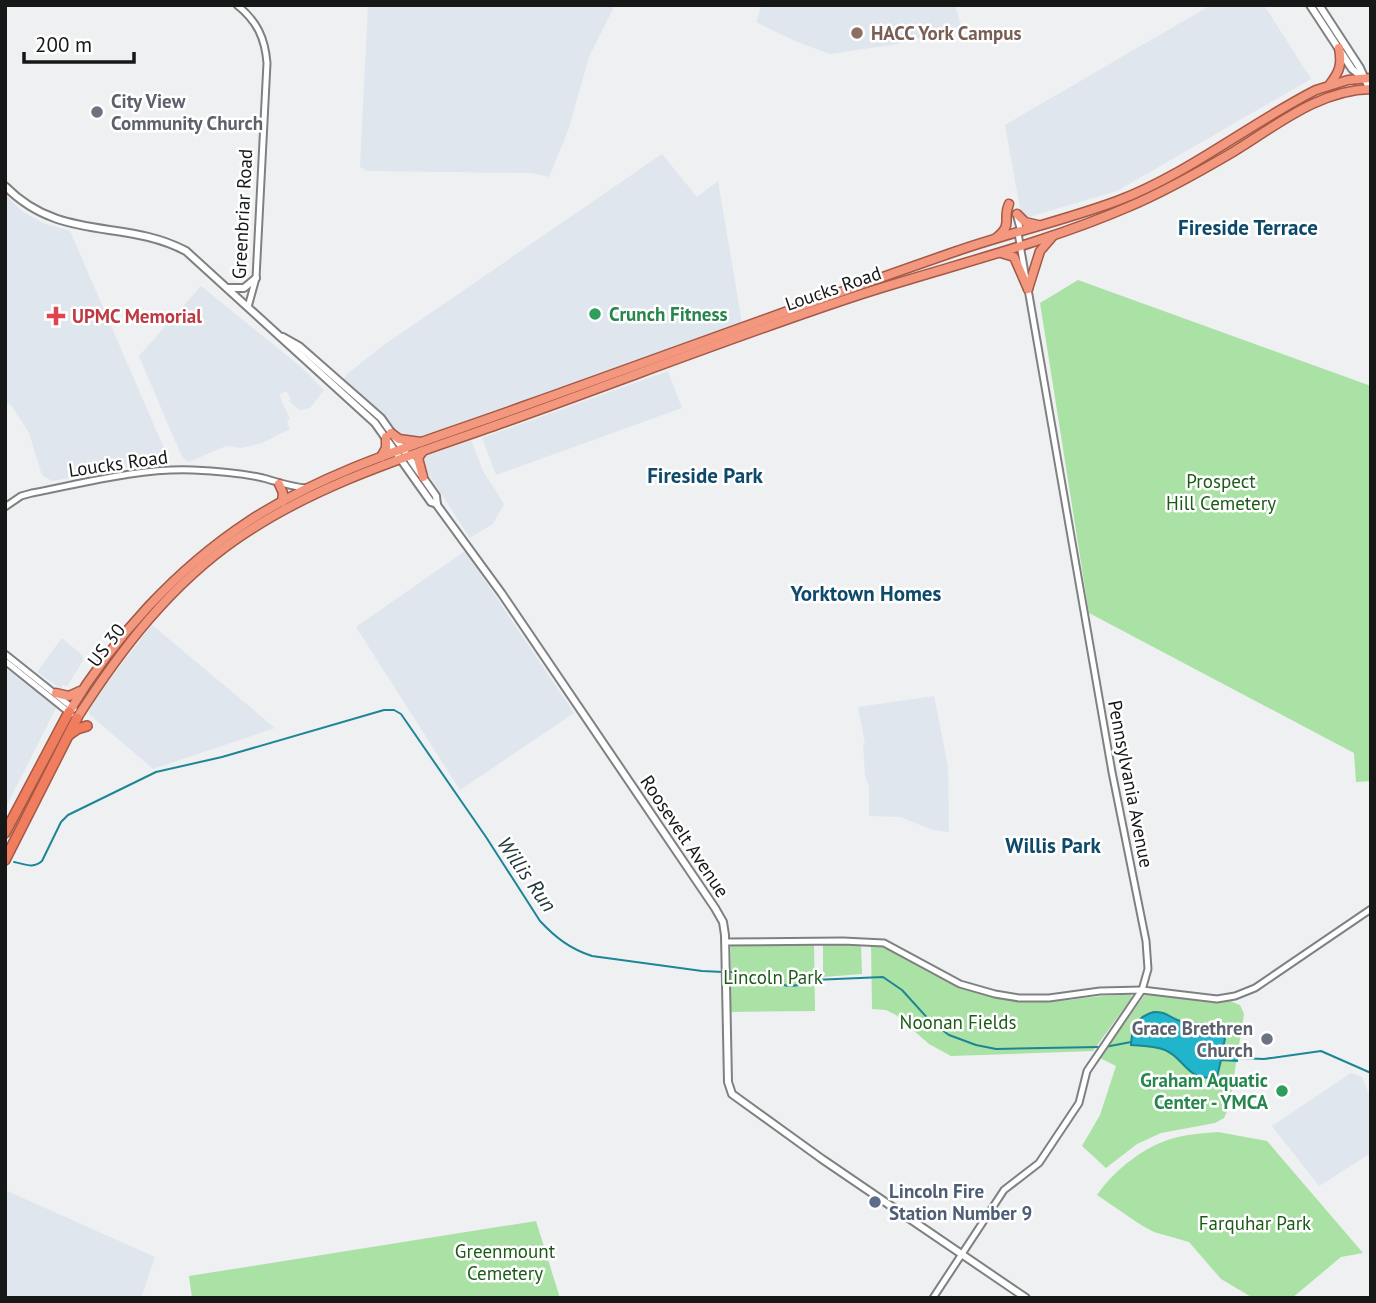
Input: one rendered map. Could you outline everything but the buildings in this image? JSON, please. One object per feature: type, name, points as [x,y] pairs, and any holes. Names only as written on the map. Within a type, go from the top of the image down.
[{"type":"highway","points":[[1331,84],[1342,63],[1339,48]]},
{"type":"highway","name":"Loucks Road","points":[[297,503],[423,446],[920,264],[1138,192],[1309,94],[1331,84],[1367,78]]},
{"type":"highway","name":"Loucks Road","points":[[423,446],[858,296],[1057,233],[1129,207],[1212,165],[1323,97],[1346,90],[1370,89]]},
{"type":"highway","points":[[994,240],[1005,230],[1008,223],[1009,204]]},
{"type":"highway","points":[[1017,214],[1025,222],[1041,226]]},
{"type":"highway","points":[[1028,289],[1040,251],[1057,233]]},
{"type":"highway","points":[[982,256],[1004,252],[1012,255],[1028,289]]},
{"type":"highway","points":[[380,458],[386,448],[388,435],[423,446],[418,458],[423,477]]},
{"type":"highway","name":"Loucks Road","points":[[307,488],[380,458],[402,454]]},
{"type":"highway","points":[[279,484],[283,493],[282,502]]},
{"type":"highway","name":"US 30","points":[[5,860],[69,735],[82,689],[114,645],[173,582],[212,548],[248,522],[307,488]]},
{"type":"highway","name":"US 30","points":[[5,833],[74,712],[149,616],[235,540],[297,503]]},
{"type":"highway","points":[[56,693],[69,696],[82,689]]},
{"type":"highway","points":[[69,735],[87,726]]},
{"type":"main road","points":[[1310,5],[1352,69],[1367,78]]},
{"type":"main road","points":[[1319,5],[1367,78],[1370,89]]},
{"type":"main road","name":"Roosevelt Avenue","points":[[5,186],[35,210],[52,219],[153,239],[178,247],[191,256],[388,435],[431,502],[437,504]]},
{"type":"main road","points":[[228,288],[244,288],[256,278]]},
{"type":"main road","name":"Roosevelt Avenue","points":[[283,337],[299,346],[381,418],[388,435]]},
{"type":"main road","points":[[299,356],[307,359],[331,380],[338,380]]},
{"type":"main road","name":"Roosevelt Avenue","points":[[402,454],[423,477],[436,496],[437,504],[660,823],[723,922],[728,1082],[732,1094],[1026,1298]]},
{"type":"street","name":"Greenbriar Road","points":[[237,5],[258,26],[266,58],[256,278],[248,307]]},
{"type":"street","name":"Pennsylvania Avenue","points":[[933,1298],[1004,1190],[1039,1163],[1079,1103],[1087,1071],[1142,990],[1148,969],[1146,941],[1112,772],[1020,245],[1017,214]]},
{"type":"street","name":"Loucks Road","points":[[5,507],[32,492],[153,471],[216,472],[307,488]]},
{"type":"street","points":[[5,654],[56,693],[74,712]]},
{"type":"street","points":[[5,661],[74,712]]},
{"type":"street","points":[[725,942],[890,944],[937,974],[960,984],[1019,998],[1142,990],[1227,998],[1248,992],[1371,909]]},
{"type":"shaded area","points":[[368,5],[615,5],[589,57],[568,131],[549,177],[532,173],[367,171],[360,167]]},
{"type":"shaded area","name":"HACC York Campus","points":[[762,5],[955,5],[961,26],[897,44],[830,54],[756,22]]},
{"type":"shaded area","points":[[1211,5],[1264,5],[1311,79],[1117,191],[1022,219],[1005,125]]},
{"type":"shaded area","points":[[662,154],[697,197],[718,181],[742,323],[414,439],[400,436],[344,379],[381,347]]},
{"type":"shaded area","name":"UPMC Memorial","points":[[5,195],[22,211],[43,223],[70,231],[169,460],[52,481],[42,475],[29,433],[12,406],[5,402]]},
{"type":"shaded area","points":[[201,286],[301,367],[324,390],[310,408],[299,410],[289,401],[291,398],[286,391],[279,395],[290,419],[287,421],[290,429],[262,443],[241,448],[226,446],[189,462],[183,458],[139,356]]},
{"type":"shaded area","points":[[668,371],[682,408],[496,475],[482,438]]},
{"type":"shaded area","points":[[471,440],[483,471],[504,504],[493,524],[470,538],[422,464],[424,457]]},
{"type":"shaded area","points":[[465,551],[574,713],[460,790],[356,627]]},
{"type":"shaded area","points":[[152,625],[275,728],[153,769],[89,714],[89,706]]},
{"type":"shaded area","points":[[62,638],[83,656],[83,661],[67,686],[60,688],[37,672]]},
{"type":"shaded area","points":[[5,668],[57,706],[5,809]]},
{"type":"shaded area","points":[[934,696],[948,767],[949,832],[933,830],[900,817],[869,816],[865,743],[858,707]]},
{"type":"shaded area","points":[[1351,1073],[1362,1077],[1371,1100],[1371,1153],[1319,1186],[1272,1126]]},
{"type":"shaded area","points":[[5,1190],[155,1257],[141,1298],[5,1298]]},
{"type":"green space","name":"Prospect Hill Cemetery","points":[[1078,280],[1371,386],[1371,781],[1356,782],[1354,753],[1089,613],[1040,303]]},
{"type":"green space","name":"Lincoln Park","points":[[814,943],[815,1011],[730,1012],[731,946]]},
{"type":"green space","points":[[823,943],[861,944],[862,974],[823,977]]},
{"type":"green space","name":"Noonan Fields","points":[[871,945],[886,946],[944,980],[1002,999],[1043,1002],[1118,995],[1132,997],[1093,1051],[951,1056],[929,1044],[896,1015],[886,1010],[872,1009]]},
{"type":"green space","points":[[1146,993],[1207,1002],[1230,1001],[1240,1005],[1244,1014],[1229,1107],[1224,1118],[1215,1123],[1161,1133],[1137,1144],[1106,1168],[1082,1146],[1100,1115],[1116,1066],[1100,1058]]},
{"type":"green space","name":"Farquhar Park","points":[[1218,1132],[1267,1141],[1363,1253],[1341,1257],[1292,1298],[1253,1298],[1221,1279],[1189,1242],[1154,1232],[1097,1195],[1122,1167],[1155,1145],[1178,1137]]},
{"type":"green space","name":"Greenmount Cemetery","points":[[536,1221],[560,1298],[192,1298],[189,1276]]},
{"type":"water","points":[[1154,1012],[1187,1023],[1215,1028],[1225,1039],[1222,1052],[1238,1054],[1237,1061],[1221,1060],[1217,1077],[1207,1078],[1192,1073],[1165,1050],[1131,1045],[1136,1024]]},
{"type":"waterway","name":"Willis Run","points":[[14,862],[29,865],[39,863],[61,822],[68,815],[156,772],[222,757],[384,710],[394,710],[401,714],[540,921],[557,937],[592,956],[723,972]]},
{"type":"waterway","name":"Willis Run","points":[[729,972],[740,972],[790,986],[813,980],[883,977],[902,990],[931,1022],[949,1035],[976,1045],[996,1049],[1099,1047]]},
{"type":"waterway","name":"Willis Run","points":[[1105,1047],[1131,1042]]},
{"type":"waterway","points":[[1237,1058],[1264,1059],[1321,1051],[1371,1073]]},
{"type":"place","name":"HACC York Campus","points":[[857,33]]},
{"type":"place","name":"City View Community Church","points":[[97,112]]},
{"type":"place","name":"Crunch Fitness","points":[[595,314]]},
{"type":"place","name":"UPMC Memorial","points":[[56,316]]},
{"type":"place","name":"Grace Brethren Church","points":[[1267,1039]]},
{"type":"place","name":"Graham Aquatic Center - YMCA","points":[[1282,1091]]},
{"type":"place","name":"Lincoln Fire Station Number 9","points":[[875,1202]]},
{"type":"district","name":"Fireside Terrace","points":[[1248,227]]},
{"type":"district","name":"Fireside Park","points":[[705,475]]},
{"type":"district","name":"Yorktown Homes","points":[[866,593]]},
{"type":"district","name":"Willis Park","points":[[1053,845]]}]
